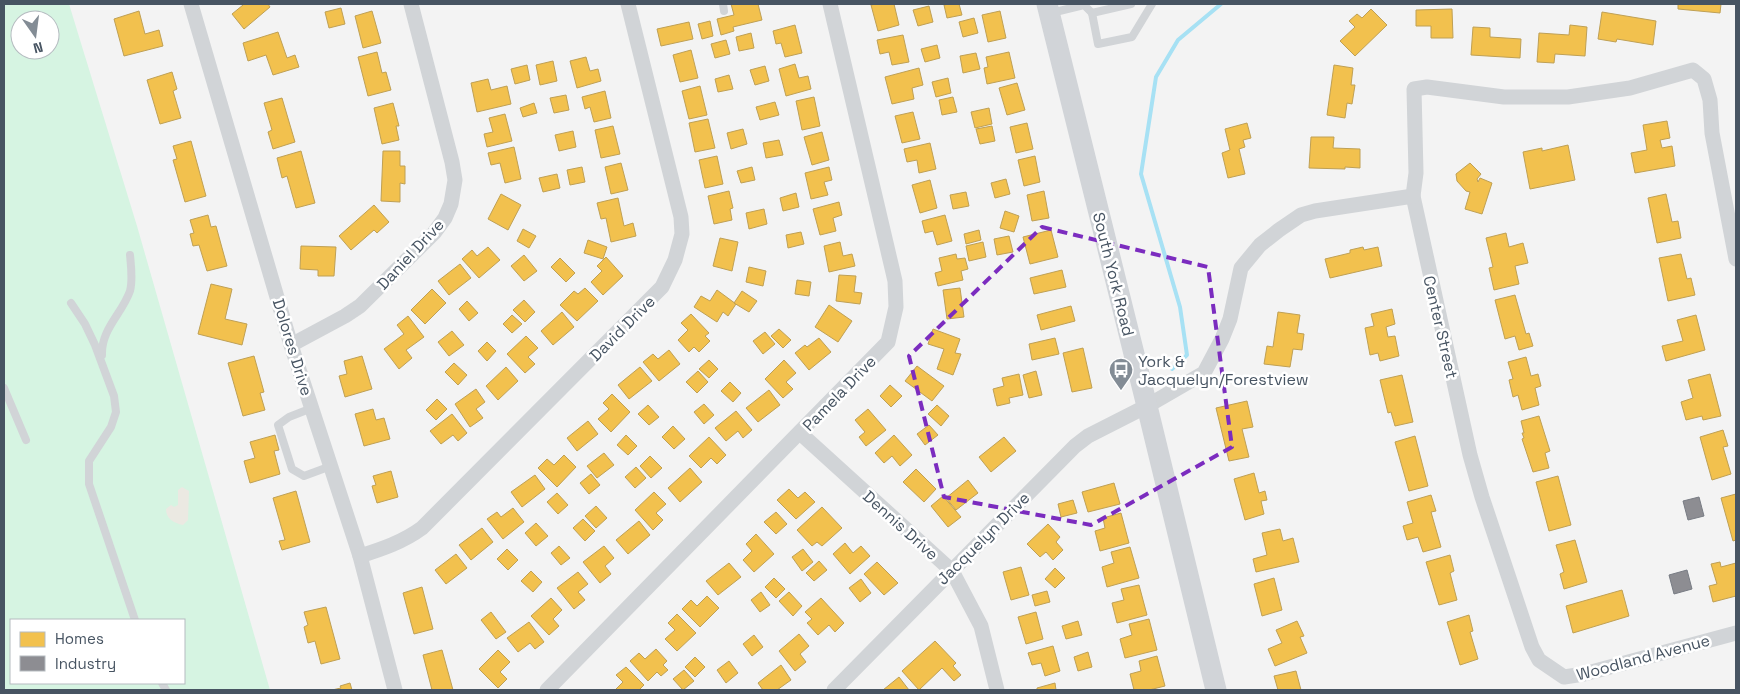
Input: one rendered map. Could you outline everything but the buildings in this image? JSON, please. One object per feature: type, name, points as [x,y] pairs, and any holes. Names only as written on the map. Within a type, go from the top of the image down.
[{"type":"main road","name":"South York Road","points":[[1048,9],[1216,690]]},
{"type":"street","name":"Dolores Drive","points":[[191,4],[291,345],[360,556],[394,690]]},
{"type":"street","name":"Daniel Drive","points":[[291,345],[360,306],[434,233],[445,218],[451,204],[454,180],[452,162],[411,4]]},
{"type":"street","name":"David Drive","points":[[360,556],[392,545],[413,535],[422,528],[662,287],[676,260],[682,234],[681,218],[628,4]]},
{"type":"street","name":"Pamela Drive","points":[[547,690],[888,342],[896,307],[895,281],[830,4]]},
{"type":"street","name":"Center Street","points":[[1532,647],[1482,497],[1470,454],[1413,196],[1416,173],[1414,89],[1427,87],[1504,97],[1568,97],[1630,88],[1693,70],[1704,79],[1710,100],[1712,134],[1736,259]]},
{"type":"street","name":"Jacquelyn Drive","points":[[834,690],[1075,446],[1088,436],[1147,406],[1204,373],[1222,339],[1230,318],[1241,268],[1260,245],[1301,215],[1315,211],[1413,196]]},
{"type":"street","name":"Dennis Drive","points":[[800,433],[952,571],[981,626],[997,690]]},
{"type":"street","name":"Woodland Avenue","points":[[1532,647],[1539,660],[1564,677],[1584,674],[1736,633]]},
{"type":"lane","points":[[1092,13],[1131,4]]},
{"type":"lane","points":[[1048,9],[1084,5],[1092,13],[1098,44],[1132,37],[1152,4]]},
{"type":"lane","points":[[102,362],[103,338],[108,327],[122,308],[131,288],[130,255]]},
{"type":"lane","points":[[71,303],[84,324],[102,362],[114,396],[116,412],[111,427],[89,461],[89,484],[135,619]]},
{"type":"lane","points":[[4,388],[26,440]]},
{"type":"lane","points":[[312,408],[289,417],[278,425],[292,469],[304,476],[331,466]]},
{"type":"highlighted area","points":[[1042,227],[1208,267],[1232,447],[1091,525],[944,497],[909,356]]},
{"type":"green space","points":[[4,4],[69,4],[137,226],[270,690],[4,690]]},
{"type":"sand","points":[[182,487],[189,491],[188,520],[183,525],[171,520],[166,512],[166,509],[171,505],[174,507],[178,505],[178,490]]},
{"type":"waterway","points":[[1172,369],[1187,355],[1180,307],[1141,174],[1156,77],[1178,40],[1221,4]]},
{"type":"place","name":"York & Jacquelyn/Forestview","points":[[1121,391]]}]
